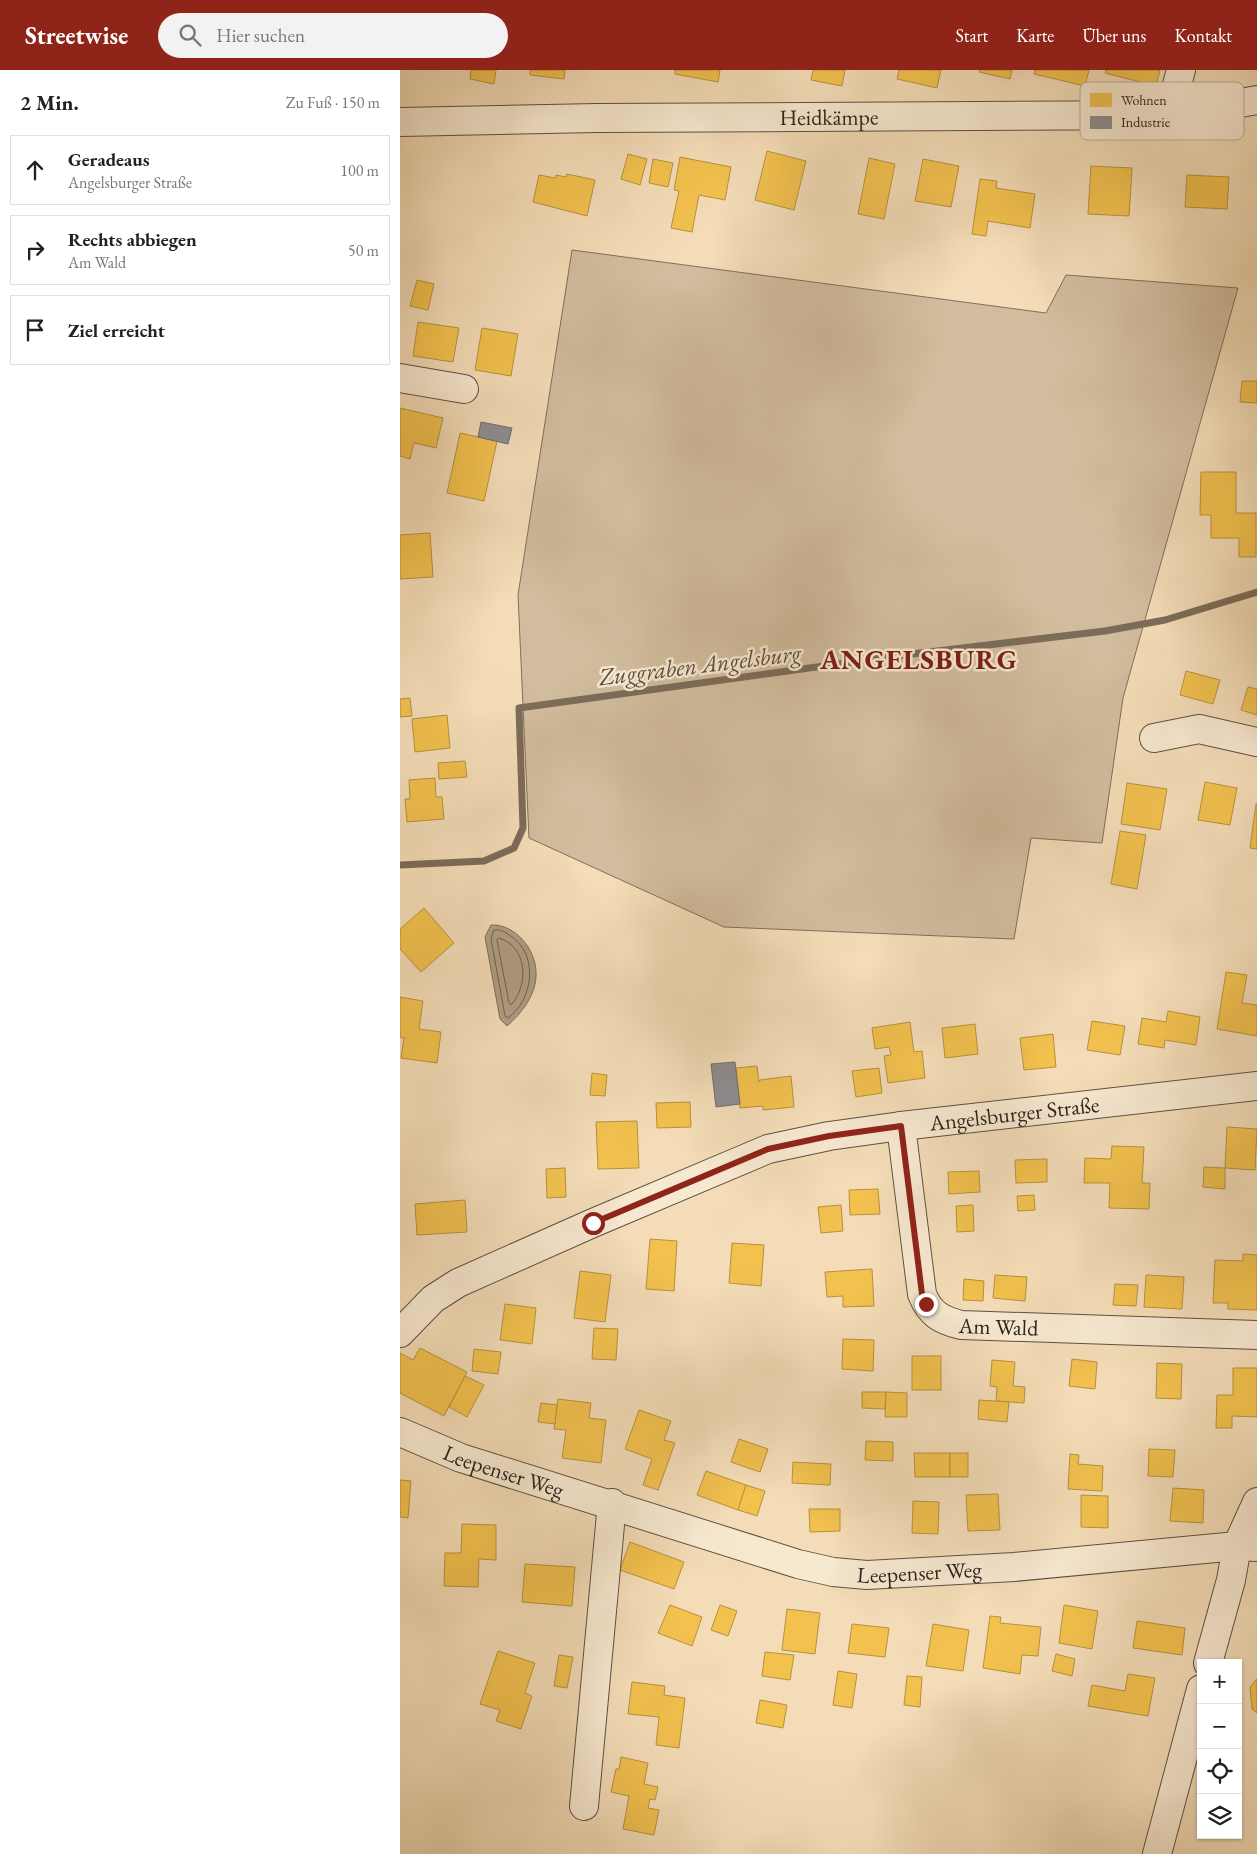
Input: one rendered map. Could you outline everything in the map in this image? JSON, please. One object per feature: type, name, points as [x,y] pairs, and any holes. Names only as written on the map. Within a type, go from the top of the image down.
[{"type":"street","name":"Heidkämpe","points":[[1244,102],[1257,100]]},
{"type":"street","name":"Heidkämpe","points":[[400,122],[597,118],[1080,115]]},
{"type":"street","points":[[400,378],[464,390]]},
{"type":"street","points":[[1154,738],[1199,729],[1257,742]]},
{"type":"street","name":"Angelsburger Straße","points":[[400,1333],[433,1300],[458,1283],[734,1162],[768,1149],[802,1141],[901,1126],[1257,1086]]},
{"type":"street","name":"Am Wald","points":[[901,1126],[922,1294],[934,1315],[961,1325],[1257,1335]]},
{"type":"street","name":"Leepenser Weg","points":[[400,1432],[460,1458],[612,1503],[798,1564],[834,1572],[867,1575],[1014,1567],[1247,1547]]},
{"type":"street","points":[[1209,1659],[1231,1580],[1247,1547],[1257,1502]]},
{"type":"street","points":[[584,1806],[612,1503]]},
{"type":"street","points":[[1157,1854],[1197,1704]]},
{"type":"shaded area","points":[[572,250],[1046,313],[1066,275],[1238,288],[1123,698],[1102,843],[1031,838],[1014,939],[724,927],[529,838],[518,595]]},
{"type":"water","points":[[491,925],[500,926],[516,933],[528,947],[535,964],[536,981],[531,996],[518,1016],[507,1026],[500,1019],[485,937]]},
{"type":"building: Wohnen","points":[[471,70],[496,70],[494,84],[470,79]]},
{"type":"building: Wohnen","points":[[530,70],[565,70],[564,79],[530,75]]},
{"type":"building: Wohnen","points":[[675,70],[720,70],[718,82],[675,74]]},
{"type":"building: Wohnen","points":[[813,70],[845,70],[842,86],[811,80]]},
{"type":"building: Wohnen","points":[[899,70],[941,70],[937,88],[897,79]]},
{"type":"building: Wohnen","points":[[980,70],[1012,70],[1010,79],[979,72]]},
{"type":"building: Wohnen","points":[[1035,70],[1089,70],[1086,82],[1080,82],[1080,85],[1034,74]]},
{"type":"building: Wohnen","points":[[1106,70],[1160,70],[1157,82],[1140,82],[1105,73]]},
{"type":"building: Wohnen","points":[[767,151],[806,161],[794,210],[755,200]]},
{"type":"building: Wohnen","points":[[628,154],[647,159],[640,185],[621,179]]},
{"type":"building: Wohnen","points":[[680,157],[731,167],[725,200],[699,195],[692,232],[671,228],[679,191],[674,190]]},
{"type":"building: Wohnen","points":[[869,158],[895,164],[884,219],[858,214]]},
{"type":"building: Wohnen","points":[[653,159],[673,163],[668,187],[649,183]]},
{"type":"building: Wohnen","points":[[923,159],[959,166],[951,207],[915,201]]},
{"type":"building: Wohnen","points":[[1091,166],[1132,168],[1129,216],[1088,214]]},
{"type":"building: Wohnen","points":[[567,174],[595,180],[587,216],[533,202],[539,175],[555,178],[556,175],[566,177]]},
{"type":"building: Wohnen","points":[[1187,175],[1229,177],[1227,209],[1185,207]]},
{"type":"building: Wohnen","points":[[980,179],[997,181],[996,188],[1035,194],[1030,228],[988,221],[986,236],[972,234]]},
{"type":"building: Wohnen","points":[[417,280],[434,284],[428,310],[410,306]]},
{"type":"building: Wohnen","points":[[418,322],[459,328],[453,362],[413,356]]},
{"type":"building: Wohnen","points":[[482,328],[518,334],[511,376],[475,370]]},
{"type":"building: Wohnen","points":[[1242,381],[1257,381],[1257,403],[1240,402]]},
{"type":"building: Wohnen","points":[[400,408],[443,418],[436,448],[414,443],[410,459],[400,456]]},
{"type":"building: Wohnen","points":[[460,433],[497,441],[484,501],[447,493]]},
{"type":"building: Wohnen","points":[[1201,472],[1236,472],[1236,513],[1256,513],[1256,557],[1239,557],[1239,538],[1211,538],[1211,515],[1200,515]]},
{"type":"building: Wohnen","points":[[430,533],[433,577],[400,579],[400,535]]},
{"type":"building: Wohnen","points":[[1186,671],[1220,680],[1213,704],[1180,695]]},
{"type":"building: Wohnen","points":[[1248,687],[1257,689],[1257,715],[1241,710]]},
{"type":"building: Wohnen","points":[[410,698],[412,716],[400,717],[400,699]]},
{"type":"building: Wohnen","points":[[447,715],[450,748],[415,752],[412,719]]},
{"type":"building: Wohnen","points":[[465,761],[467,777],[439,779],[438,763]]},
{"type":"building: Wohnen","points":[[435,778],[436,797],[442,797],[444,819],[407,822],[405,799],[410,799],[409,780]]},
{"type":"building: Wohnen","points":[[1205,782],[1237,788],[1230,825],[1198,820]]},
{"type":"building: Wohnen","points":[[1127,783],[1167,789],[1160,830],[1121,824]]},
{"type":"building: Wohnen","points":[[1257,804],[1257,849],[1250,848]]},
{"type":"building: Wohnen","points":[[1120,831],[1146,835],[1137,889],[1111,884]]},
{"type":"building: Wohnen","points":[[424,908],[454,943],[421,972],[400,949],[400,929]]},
{"type":"building: Wohnen","points":[[1226,972],[1247,975],[1242,1003],[1257,1005],[1257,1036],[1217,1029]]},
{"type":"building: Wohnen","points":[[400,997],[423,1001],[419,1029],[441,1032],[437,1063],[401,1058],[404,1038],[400,1037]]},
{"type":"building: Wohnen","points":[[1168,1011],[1200,1017],[1196,1045],[1165,1040],[1164,1048],[1138,1044],[1142,1018],[1166,1022]]},
{"type":"building: Wohnen","points":[[1092,1021],[1125,1026],[1120,1055],[1087,1050]]},
{"type":"building: Wohnen","points":[[910,1022],[914,1052],[922,1051],[925,1078],[888,1083],[884,1056],[891,1055],[889,1047],[875,1049],[872,1028]]},
{"type":"building: Wohnen","points":[[975,1024],[978,1054],[945,1058],[942,1028]]},
{"type":"building: Wohnen","points":[[1053,1034],[1056,1067],[1024,1070],[1020,1038]]},
{"type":"building: Wohnen","points":[[757,1066],[759,1082],[760,1080],[791,1076],[794,1107],[763,1110],[763,1106],[740,1108],[736,1068]]},
{"type":"building: Wohnen","points":[[879,1068],[882,1093],[856,1097],[852,1071]]},
{"type":"building: Wohnen","points":[[592,1073],[607,1075],[605,1096],[590,1095]]},
{"type":"building: Wohnen","points":[[690,1102],[691,1127],[657,1128],[656,1103]]},
{"type":"building: Wohnen","points":[[637,1121],[639,1168],[598,1169],[596,1122]]},
{"type":"building: Wohnen","points":[[1227,1127],[1257,1129],[1255,1170],[1225,1168]]},
{"type":"building: Wohnen","points":[[1112,1146],[1144,1147],[1142,1183],[1150,1183],[1149,1209],[1109,1208],[1110,1183],[1084,1183],[1085,1158],[1111,1159]]},
{"type":"building: Wohnen","points":[[1047,1159],[1047,1182],[1016,1183],[1015,1160]]},
{"type":"building: Wohnen","points":[[1204,1167],[1225,1168],[1225,1189],[1203,1187]]},
{"type":"building: Wohnen","points":[[565,1168],[566,1197],[547,1198],[546,1169]]},
{"type":"building: Wohnen","points":[[979,1171],[980,1192],[949,1194],[948,1172]]},
{"type":"building: Wohnen","points":[[878,1189],[880,1214],[850,1215],[849,1190]]},
{"type":"building: Wohnen","points":[[1034,1195],[1035,1210],[1018,1211],[1017,1196]]},
{"type":"building: Wohnen","points":[[465,1200],[467,1232],[417,1235],[415,1204]]},
{"type":"building: Wohnen","points":[[841,1205],[843,1231],[821,1233],[818,1207]]},
{"type":"building: Wohnen","points":[[973,1205],[974,1231],[957,1232],[956,1206]]},
{"type":"building: Wohnen","points":[[650,1239],[677,1241],[674,1291],[646,1289]]},
{"type":"building: Wohnen","points":[[732,1243],[764,1245],[761,1286],[729,1283]]},
{"type":"building: Wohnen","points":[[1243,1254],[1257,1255],[1257,1310],[1228,1309],[1228,1303],[1213,1303],[1215,1260],[1243,1261]]},
{"type":"building: Wohnen","points":[[872,1269],[874,1306],[843,1307],[843,1296],[827,1297],[825,1272]]},
{"type":"building: Wohnen","points":[[580,1271],[611,1275],[605,1322],[574,1318]]},
{"type":"building: Wohnen","points":[[995,1275],[1027,1277],[1025,1301],[993,1298]]},
{"type":"building: Wohnen","points":[[1146,1275],[1184,1277],[1182,1309],[1144,1307]]},
{"type":"building: Wohnen","points":[[964,1279],[984,1281],[983,1301],[963,1300]]},
{"type":"building: Wohnen","points":[[1115,1284],[1138,1285],[1136,1306],[1113,1305]]},
{"type":"building: Wohnen","points":[[505,1304],[536,1308],[532,1344],[500,1340]]},
{"type":"building: Wohnen","points":[[594,1328],[618,1329],[616,1360],[592,1359]]},
{"type":"building: Wohnen","points":[[843,1339],[874,1340],[873,1371],[842,1369]]},
{"type":"building: Wohnen","points":[[420,1348],[467,1372],[444,1416],[400,1393],[400,1353],[413,1360]]},
{"type":"building: Wohnen","points":[[474,1349],[501,1352],[498,1374],[472,1371]]},
{"type":"building: Wohnen","points":[[912,1356],[941,1356],[941,1390],[912,1390]]},
{"type":"building: Wohnen","points":[[1072,1359],[1097,1362],[1095,1389],[1069,1386]]},
{"type":"building: Wohnen","points":[[992,1360],[1015,1362],[1013,1386],[1025,1387],[1024,1403],[996,1401],[997,1387],[990,1386]]},
{"type":"building: Wohnen","points":[[1157,1363],[1182,1364],[1181,1399],[1156,1398]]},
{"type":"building: Wohnen","points":[[1233,1368],[1257,1368],[1257,1417],[1232,1416],[1232,1428],[1216,1428],[1217,1395],[1233,1395]]},
{"type":"building: Wohnen","points":[[465,1376],[484,1385],[467,1417],[449,1407]]},
{"type":"building: Wohnen","points":[[862,1392],[886,1392],[885,1409],[862,1408]]},
{"type":"building: Wohnen","points":[[886,1392],[907,1393],[907,1417],[885,1417]]},
{"type":"building: Wohnen","points":[[558,1399],[591,1403],[589,1418],[606,1420],[601,1463],[562,1458],[566,1430],[554,1429]]},
{"type":"building: Wohnen","points":[[979,1400],[1009,1402],[1007,1422],[978,1419]]},
{"type":"building: Wohnen","points":[[541,1403],[557,1405],[555,1424],[538,1422]]},
{"type":"building: Wohnen","points":[[639,1410],[671,1421],[664,1440],[675,1443],[658,1490],[643,1485],[652,1459],[625,1449]]},
{"type":"building: Wohnen","points":[[739,1439],[768,1449],[760,1472],[731,1462]]},
{"type":"building: Wohnen","points":[[866,1441],[893,1442],[893,1461],[865,1460]]},
{"type":"building: Wohnen","points":[[1149,1449],[1175,1450],[1173,1477],[1148,1476]]},
{"type":"building: Wohnen","points":[[914,1453],[950,1453],[950,1477],[915,1477]]},
{"type":"building: Wohnen","points":[[950,1453],[968,1453],[968,1477],[950,1477]]},
{"type":"building: Wohnen","points":[[1070,1454],[1079,1455],[1078,1464],[1103,1466],[1102,1491],[1068,1489]]},
{"type":"building: Wohnen","points":[[793,1462],[831,1464],[830,1485],[792,1483]]},
{"type":"building: Wohnen","points":[[706,1471],[746,1485],[738,1510],[697,1495]]},
{"type":"building: Wohnen","points":[[400,1480],[411,1481],[408,1518],[400,1517]]},
{"type":"building: Wohnen","points":[[746,1485],[765,1491],[757,1516],[738,1510]]},
{"type":"building: Wohnen","points":[[1173,1488],[1204,1490],[1203,1523],[1170,1521]]},
{"type":"building: Wohnen","points":[[998,1494],[1000,1530],[968,1531],[966,1495]]},
{"type":"building: Wohnen","points":[[1081,1495],[1108,1496],[1108,1528],[1081,1527]]},
{"type":"building: Wohnen","points":[[913,1501],[939,1502],[938,1534],[912,1533]]},
{"type":"building: Wohnen","points":[[809,1509],[840,1509],[840,1531],[810,1532]]},
{"type":"building: Wohnen","points":[[462,1524],[496,1525],[496,1560],[479,1559],[478,1587],[444,1586],[445,1553],[461,1553]]},
{"type":"building: Wohnen","points":[[630,1542],[684,1562],[674,1589],[620,1570]]},
{"type":"building: Wohnen","points":[[525,1564],[575,1567],[572,1606],[522,1602]]},
{"type":"building: Wohnen","points":[[670,1605],[702,1617],[692,1646],[658,1633]]},
{"type":"building: Wohnen","points":[[720,1605],[737,1611],[728,1636],[711,1630]]},
{"type":"building: Wohnen","points":[[1064,1605],[1098,1611],[1092,1649],[1059,1643]]},
{"type":"building: Wohnen","points":[[787,1609],[820,1613],[815,1654],[782,1650]]},
{"type":"building: Wohnen","points":[[990,1616],[1001,1617],[1000,1623],[1041,1627],[1038,1656],[1022,1655],[1020,1674],[983,1668]]},
{"type":"building: Wohnen","points":[[1137,1621],[1185,1628],[1182,1655],[1133,1648]]},
{"type":"building: Wohnen","points":[[852,1624],[889,1628],[885,1657],[848,1653]]},
{"type":"building: Wohnen","points":[[933,1624],[969,1630],[963,1671],[926,1666]]},
{"type":"building: Wohnen","points":[[498,1651],[535,1663],[525,1693],[532,1696],[521,1729],[496,1721],[500,1710],[480,1704]]},
{"type":"building: Wohnen","points":[[765,1652],[794,1655],[790,1680],[762,1676]]},
{"type":"building: Wohnen","points":[[1056,1654],[1075,1659],[1072,1676],[1052,1671]]},
{"type":"building: Wohnen","points":[[559,1655],[573,1657],[567,1688],[554,1686]]},
{"type":"building: Wohnen","points":[[838,1671],[857,1674],[852,1708],[833,1705]]},
{"type":"building: Wohnen","points":[[1128,1674],[1155,1678],[1148,1716],[1088,1706],[1092,1685],[1125,1691]]},
{"type":"building: Wohnen","points":[[907,1676],[922,1677],[920,1707],[904,1705]]},
{"type":"building: Wohnen","points":[[1257,1679],[1257,1713],[1252,1709],[1250,1687]]},
{"type":"building: Wohnen","points":[[632,1682],[665,1686],[664,1695],[685,1698],[679,1748],[656,1745],[659,1717],[628,1714]]},
{"type":"building: Wohnen","points":[[760,1700],[787,1705],[783,1728],[756,1723]]},
{"type":"building: Wohnen","points":[[621,1757],[648,1763],[644,1784],[658,1787],[655,1800],[650,1799],[648,1808],[659,1810],[654,1835],[623,1829],[629,1796],[611,1792],[616,1769],[619,1769]]},
{"type":"building: Industrie","points":[[481,422],[512,428],[508,444],[478,437]]},
{"type":"building: Industrie","points":[[735,1062],[740,1104],[716,1107],[711,1064]]},
{"type":"waterway","name":"Zuggraben Angelsburg","points":[[400,865],[484,861],[514,848],[523,828],[519,708],[904,655],[1105,631],[1165,620],[1257,592]]},
{"type":"district","name":"ANGELSBURG","points":[[919,659]]},
{"type":"route","points":[[593,1223],[768,1149],[829,1136],[901,1126],[922,1294],[926,1304]]}]
